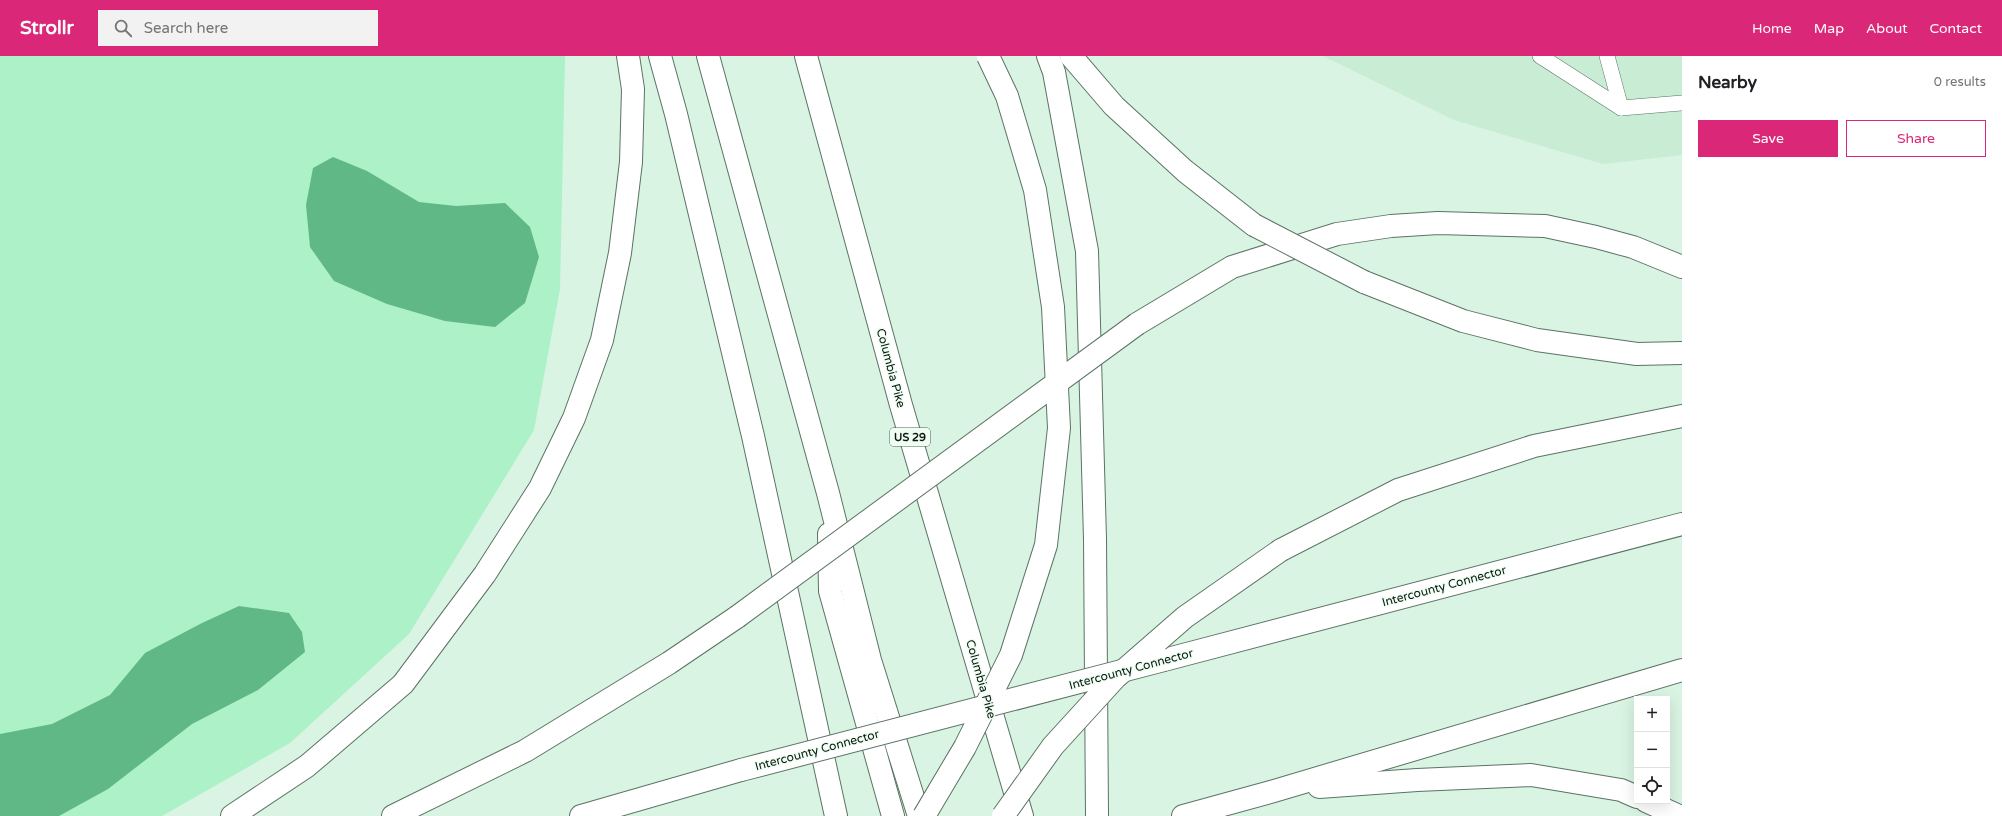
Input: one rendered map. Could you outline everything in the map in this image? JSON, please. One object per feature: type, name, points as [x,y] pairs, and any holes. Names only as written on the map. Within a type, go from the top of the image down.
[{"type":"highway","points":[[232,816],[307,766],[403,684],[485,574],[540,488],[574,418],[604,333],[620,253],[631,162],[633,89],[628,56]]},
{"type":"highway","points":[[660,56],[676,114],[753,436],[836,816]]},
{"type":"highway","points":[[708,56],[828,493],[870,660],[918,816]]},
{"type":"highway","name":"Columbia Pike","points":[[806,56],[901,406],[1022,816]]},
{"type":"highway","points":[[924,816],[964,747],[1011,655],[1046,545],[1059,428],[1053,307],[1034,190],[1007,96],[988,56]]},
{"type":"highway","points":[[1048,56],[1054,72],[1087,251],[1095,539],[1097,816]]},
{"type":"highway","points":[[1072,56],[1114,106],[1185,171],[1254,224],[1364,282],[1463,321],[1537,340],[1637,354],[1682,354]]},
{"type":"highway","points":[[393,816],[525,751],[669,663],[737,617],[1137,324],[1232,267],[1337,234],[1391,226],[1438,223],[1545,226],[1633,247],[1682,267]]},
{"type":"highway","points":[[1003,816],[1053,746],[1115,678],[1185,617],[1281,550],[1398,490],[1534,446],[1682,416]]},
{"type":"highway","points":[[828,493],[830,591],[893,816]]},
{"type":"highway","name":"Intercounty Connector","points":[[581,816],[741,770],[1682,524]]},
{"type":"highway","points":[[1184,816],[1274,791],[1682,670]]},
{"type":"highway","points":[[1097,723],[1112,816]]},
{"type":"highway","points":[[1274,791],[1417,780],[1531,775],[1621,790],[1634,796]]},
{"type":"highway","points":[[1653,804],[1679,816]]},
{"type":"lane","points":[[1540,56],[1621,108],[1682,103]]},
{"type":"lane","points":[[1607,56],[1621,108]]},
{"type":"shaded area","points":[[0,56],[565,56],[560,289],[534,430],[409,634],[290,743],[162,816],[0,816]]},
{"type":"shaded area","points":[[1323,56],[1682,56],[1682,155],[1603,164],[1454,120]]},
{"type":"shaded area","points":[[333,157],[367,171],[419,202],[456,206],[505,203],[530,227],[539,257],[525,303],[495,327],[445,321],[387,304],[334,281],[310,247],[306,205],[313,168]]},
{"type":"shaded area","points":[[239,606],[289,613],[302,632],[305,652],[258,690],[192,724],[108,789],[59,816],[0,816],[0,734],[52,724],[110,695],[145,653],[202,623]]}]
